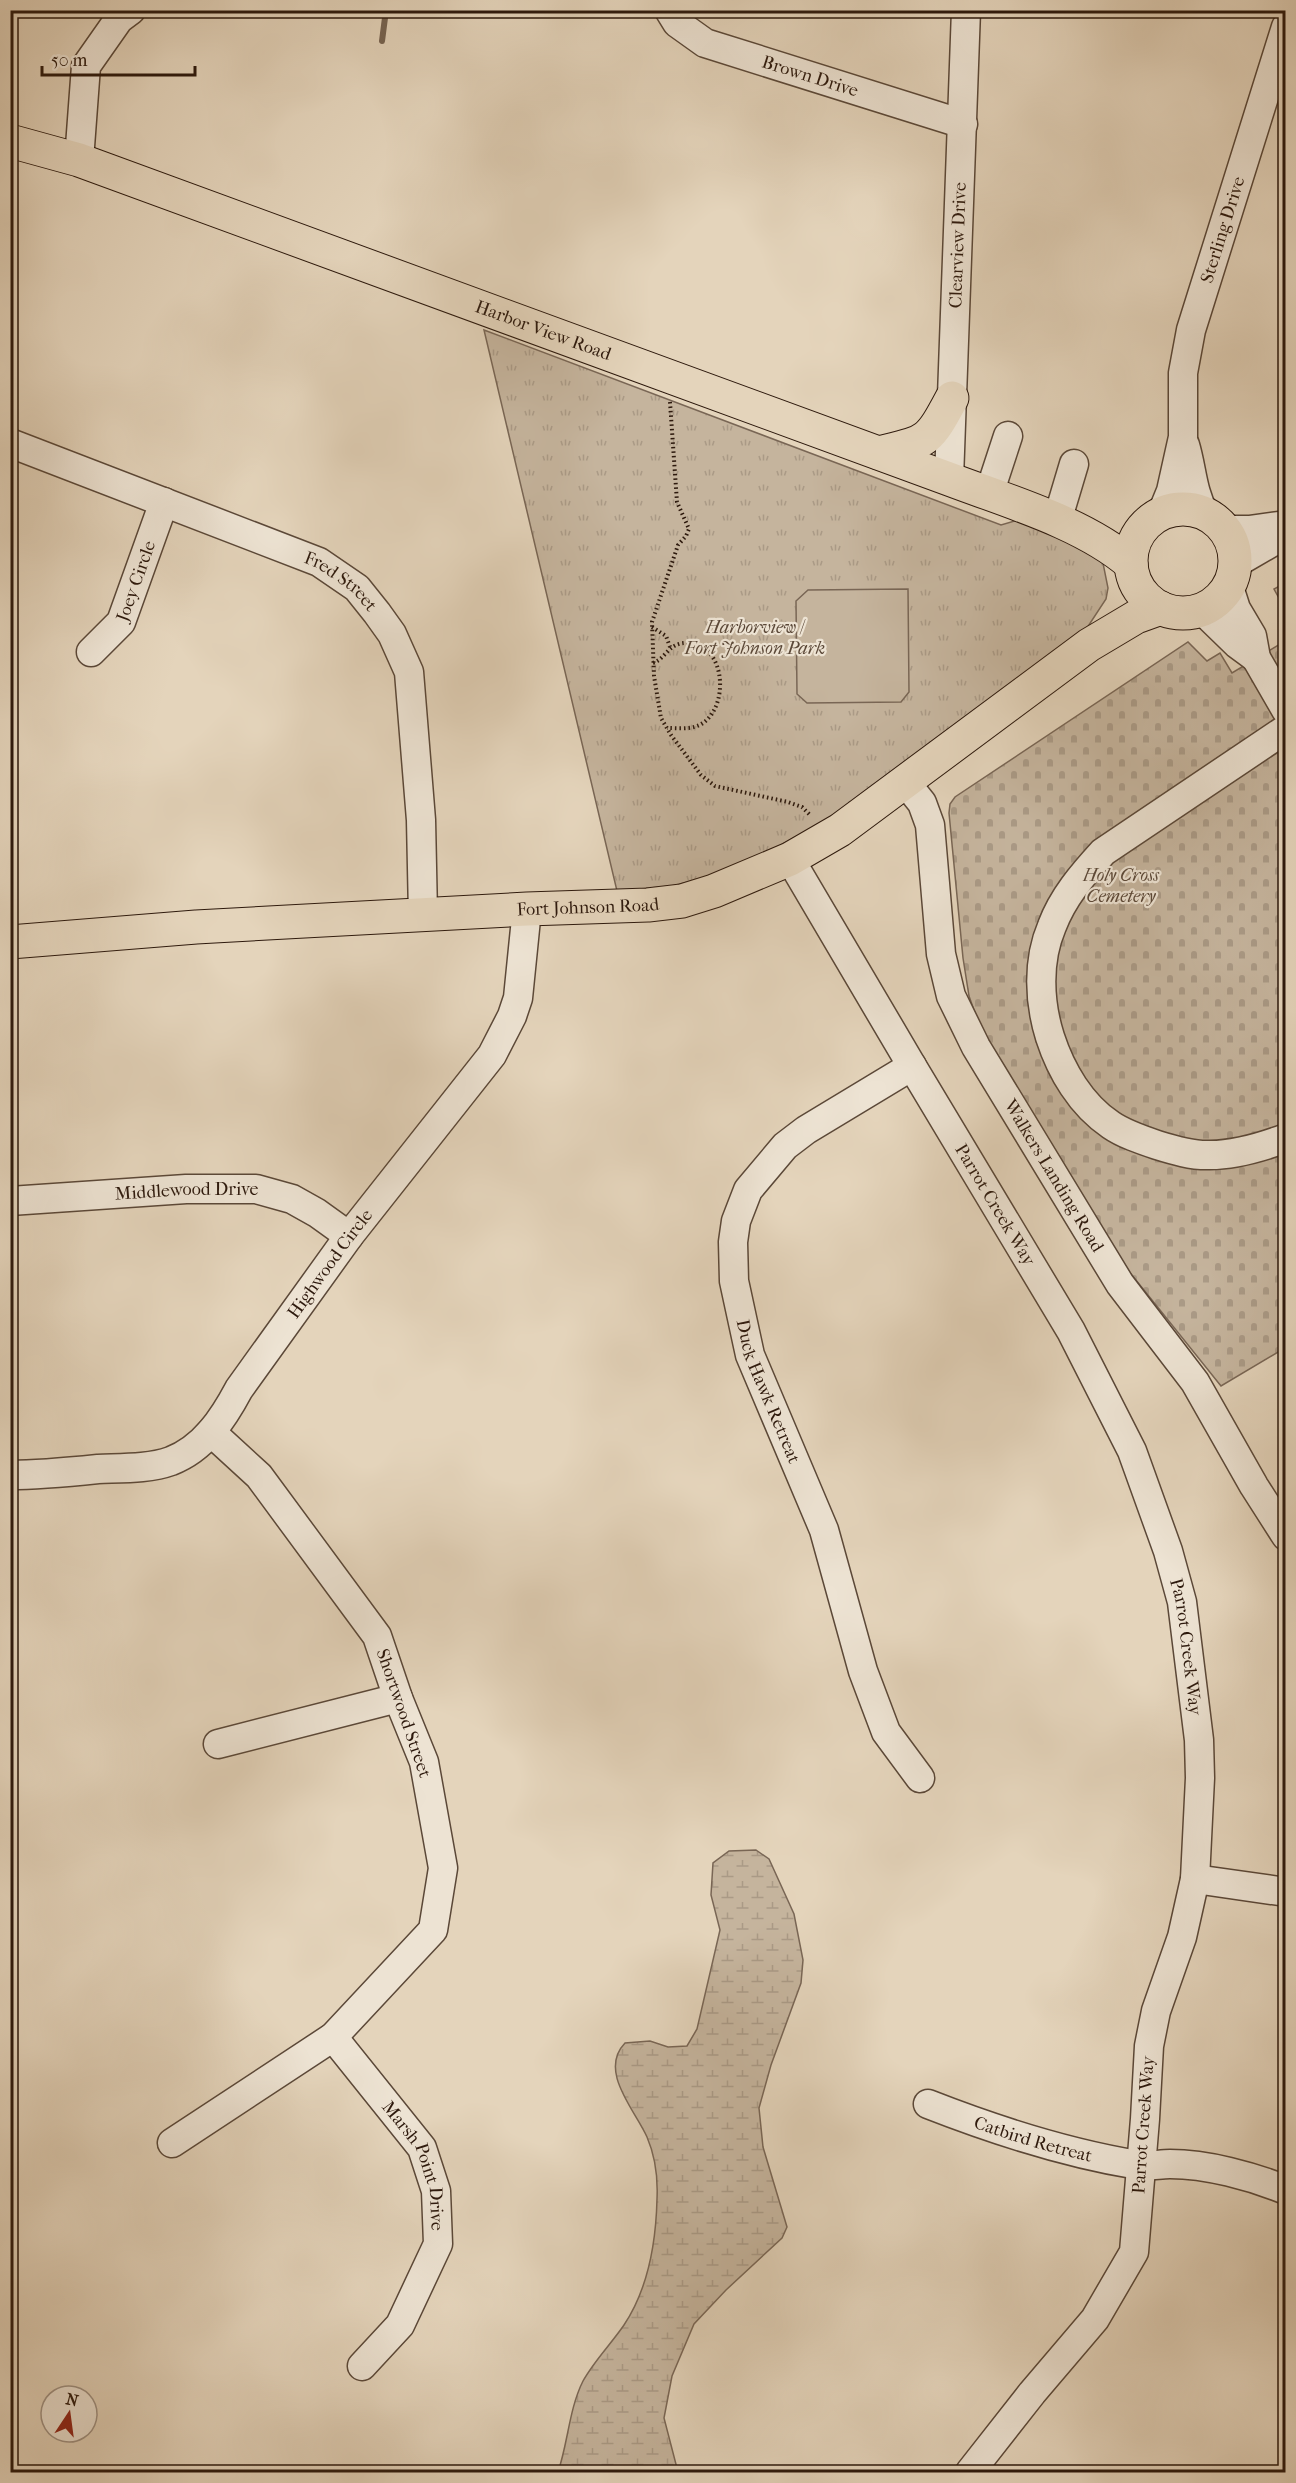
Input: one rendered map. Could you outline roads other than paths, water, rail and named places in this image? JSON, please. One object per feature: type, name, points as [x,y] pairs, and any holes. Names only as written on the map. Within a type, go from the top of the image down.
[{"type":"main road","name":"Harbor View Road","points":[[10,141],[79,160],[989,494],[1064,524],[1115,550],[1132,570]]},
{"type":"main road","points":[[879,453],[918,443],[935,432],[952,398]]},
{"type":"main road","points":[[1176,509],[1190,509],[1215,521],[1233,546],[1232,575],[1213,604],[1202,610],[1188,613],[1161,608],[1149,600],[1139,589],[1132,570],[1135,541],[1155,517],[1176,509]]},
{"type":"main road","name":"Harbor View Road","points":[[1064,524],[1115,531],[1155,517]]},
{"type":"main road","name":"Fort Johnson Road","points":[[1089,645],[1127,593],[1132,570]]},
{"type":"main road","name":"Fort Johnson Road","points":[[10,942],[196,927],[527,909],[648,905],[682,901],[714,891],[790,859],[826,838],[906,783],[1089,645],[1136,617],[1161,608]]},
{"type":"street","points":[[79,160],[86,66],[119,19],[131,10]]},
{"type":"street","name":"Brown Drive","points":[[669,10],[677,23],[705,44],[963,123]]},
{"type":"street","name":"Clearview Drive","points":[[949,479],[966,10]]},
{"type":"street","name":"Sterling Drive","points":[[1155,517],[1171,491],[1183,437],[1183,373],[1191,330],[1286,27]]},
{"type":"street","points":[[989,494],[1008,436]]},
{"type":"street","name":"Sterling Drive","points":[[1183,437],[1198,501],[1215,521]]},
{"type":"street","name":"Fred Street","points":[[10,442],[319,562],[357,588],[392,634],[409,672],[421,820],[423,915]]},
{"type":"street","points":[[1064,524],[1074,464]]},
{"type":"street","name":"Joey Circle","points":[[91,652],[121,622],[164,502]]},
{"type":"street","points":[[1215,521],[1249,530],[1286,525]]},
{"type":"street","points":[[1286,534],[1232,575],[1236,609],[1252,636],[1256,658],[1286,710]]},
{"type":"street","points":[[1202,610],[1237,644],[1256,658]]},
{"type":"street","points":[[1286,729],[1103,852],[1065,898],[1051,928],[1043,958],[1041,990],[1044,1018],[1057,1058],[1071,1084],[1091,1108],[1112,1126],[1173,1150],[1210,1156],[1267,1146],[1286,1138]]},
{"type":"street","name":"Walkers Landing Road","points":[[906,783],[922,803],[930,825],[941,954],[951,996],[976,1047],[1120,1284],[1195,1382],[1254,1486],[1286,1536]]},
{"type":"street","name":"Parrot Creek Way","points":[[790,859],[1071,1331],[1132,1451],[1168,1551],[1182,1602],[1199,1740],[1200,1778],[1195,1879],[1182,1937],[1156,2011],[1149,2046],[1134,2252],[1095,2319],[1032,2392],[970,2472]]},
{"type":"street","name":"Highwood Circle","points":[[10,1475],[144,1466],[170,1461],[193,1449],[212,1432],[239,1389],[349,1236],[492,1055],[518,998],[527,909]]},
{"type":"street","name":"Duck Hawk Retreat","points":[[912,1066],[806,1130],[785,1146],[748,1190],[736,1221],[734,1281],[750,1355],[824,1530],[863,1671],[886,1732],[920,1778]]},
{"type":"street","name":"Middlewood Drive","points":[[10,1201],[186,1188],[256,1189],[292,1199],[317,1213],[349,1236]]},
{"type":"street","name":"Shortwood Street","points":[[172,2143],[333,2037],[433,1930],[443,1868],[424,1762],[398,1698],[377,1636],[259,1476],[212,1432]]},
{"type":"street","points":[[218,1744],[398,1698]]},
{"type":"street","points":[[1195,1879],[1286,1892]]},
{"type":"street","name":"Marsh Point Drive","points":[[333,2037],[422,2148],[436,2191],[438,2244],[400,2325],[362,2366]]},
{"type":"street","name":"Catbird Retreat","points":[[928,2104],[994,2130],[1046,2146],[1141,2166],[1171,2164],[1235,2173],[1286,2190]]},
{"type":"waterway","points":[[382,41],[386,10]]},
{"type":"park label","name":"Harborview / Fort Johnson Park","points":[[755,637]]},
{"type":"park label","name":"Holy Cross Cemetery","points":[[1121,885]]}]
